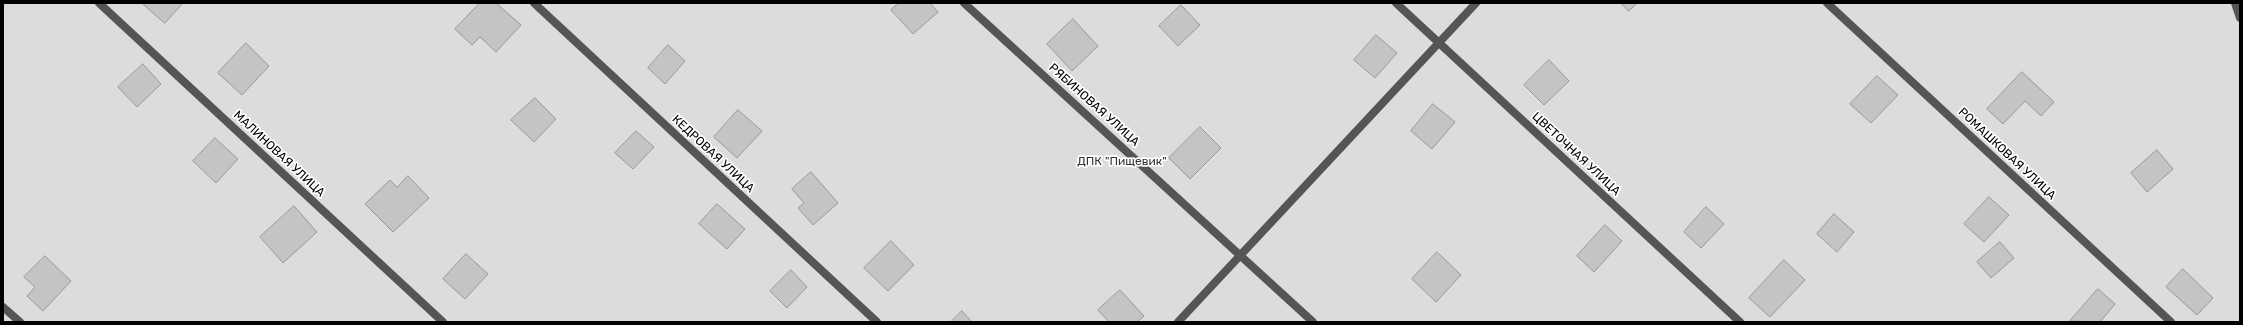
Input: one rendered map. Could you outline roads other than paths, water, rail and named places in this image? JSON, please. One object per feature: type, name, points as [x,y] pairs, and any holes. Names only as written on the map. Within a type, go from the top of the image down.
[{"type":"street","name":"МАЛИНОВАЯ УЛИЦА","points":[[99,3],[443,322]]},
{"type":"street","name":"КЕДРОВАЯ УЛИЦА","points":[[534,3],[877,322]]},
{"type":"street","name":"РЯБИНОВАЯ УЛИЦА","points":[[964,3],[1313,322]]},
{"type":"street","name":"ЦВЕТОЧНАЯ УЛИЦА","points":[[1396,3],[1740,322]]},
{"type":"street","points":[[1178,322],[1476,3]]},
{"type":"street","name":"РОМАШКОВАЯ УЛИЦА","points":[[1827,3],[2171,322]]},
{"type":"street","points":[[2235,3],[2240,18]]},
{"type":"street","points":[[3,307],[20,322]]},
{"type":"park label","name":"ДПК \"Пищевик\"","points":[[1122,162]]}]
